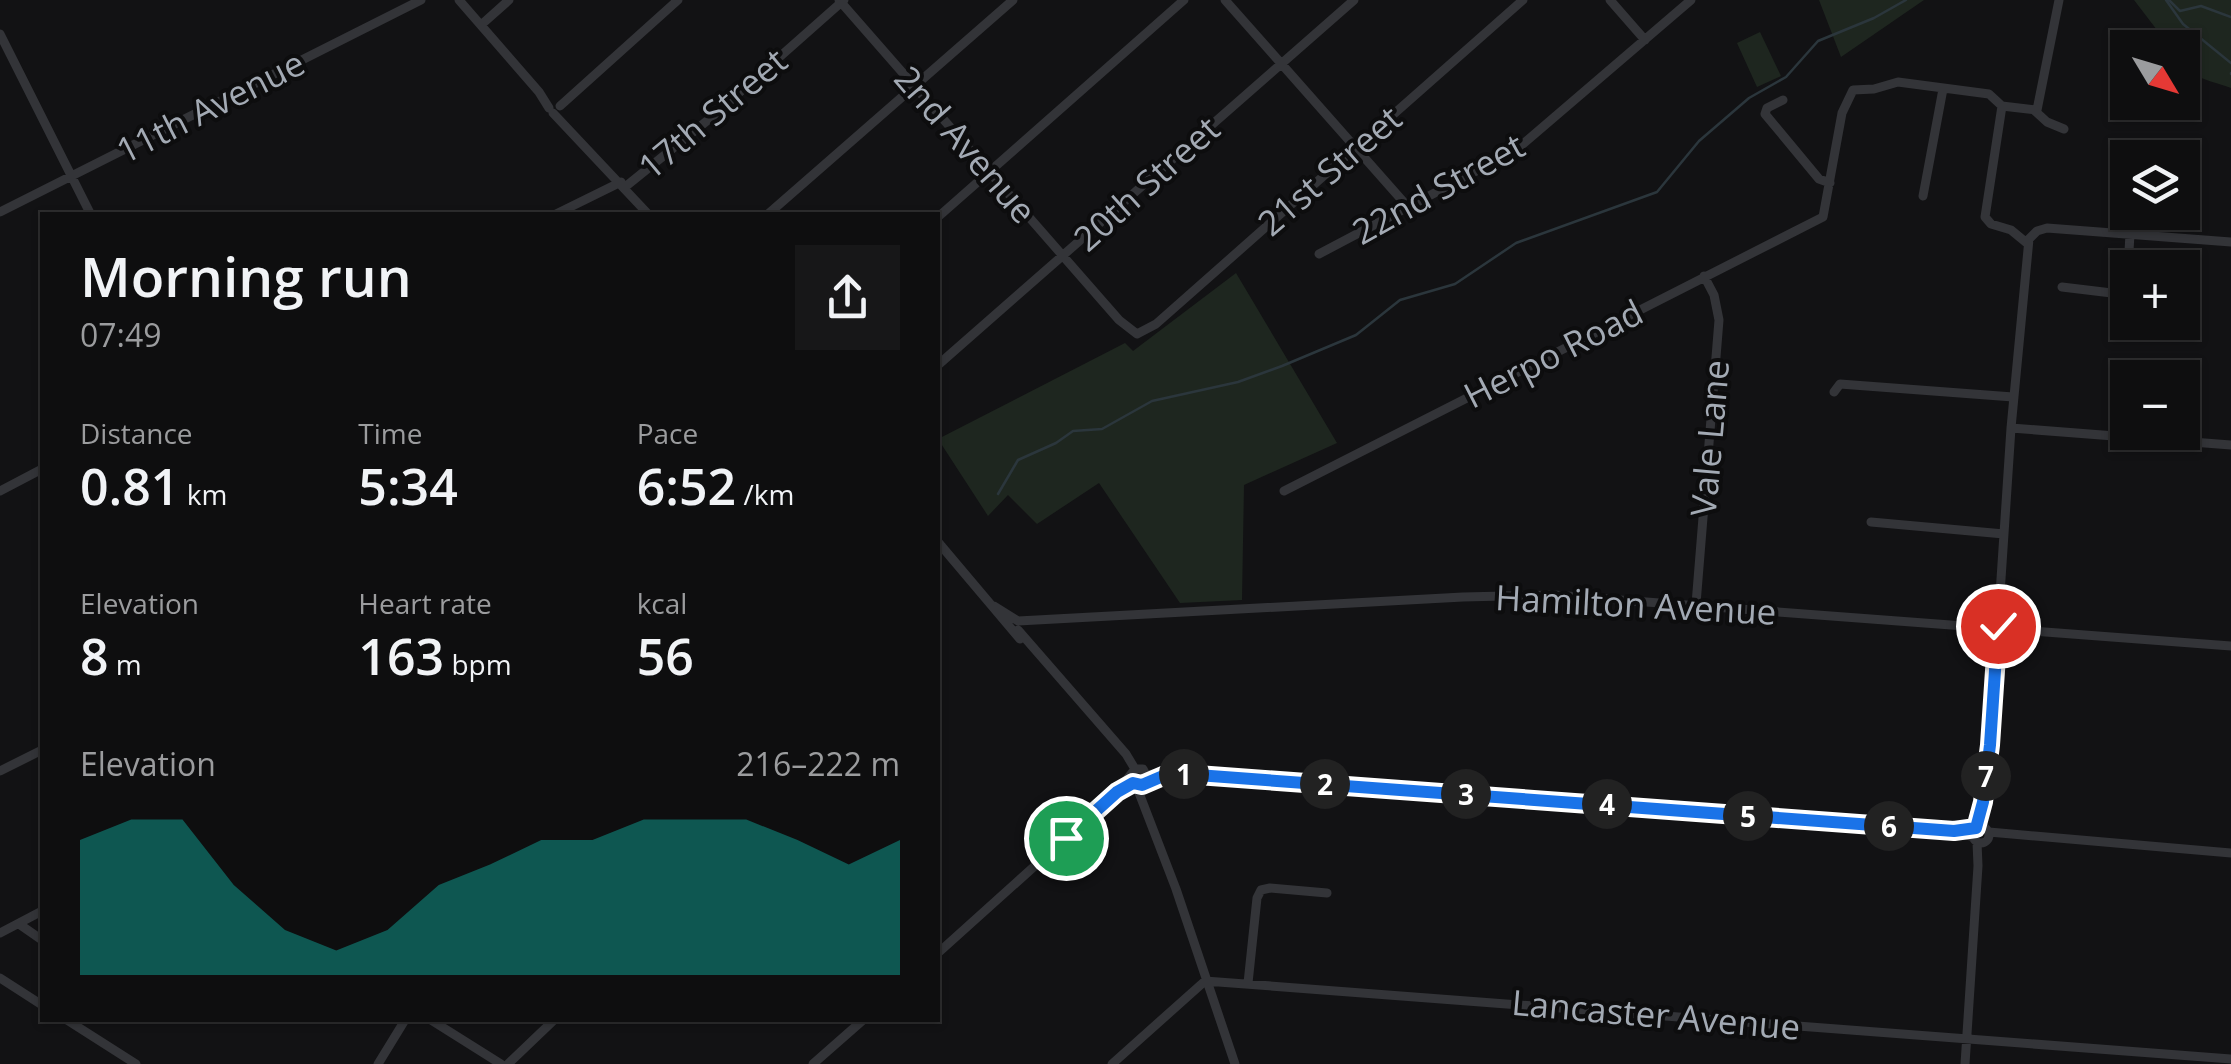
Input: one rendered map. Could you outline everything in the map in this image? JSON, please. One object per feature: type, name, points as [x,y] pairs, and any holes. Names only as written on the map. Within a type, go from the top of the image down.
[{"type":"street","name":"11th Avenue","points":[[0,212],[421,0]]},
{"type":"street","points":[[459,0],[646,212]]},
{"type":"street","points":[[480,25],[509,0]]},
{"type":"street","points":[[556,107],[678,0]]},
{"type":"street","points":[[771,212],[1014,0]]},
{"type":"street","points":[[940,215],[1184,0]]},
{"type":"street","points":[[1225,0],[1408,207]]},
{"type":"street","name":"20th Street","points":[[940,364],[1354,0]]},
{"type":"street","name":"21st Street","points":[[1133,333],[1144,333],[1156,324],[1523,0]]},
{"type":"street","points":[[1610,0],[1645,40]]},
{"type":"street","name":"22nd Street","points":[[1319,254],[1524,144],[1691,0]]},
{"type":"street","points":[[2036,111],[2059,0]]},
{"type":"street","name":"2nd Avenue","points":[[841,1],[1133,333]]},
{"type":"street","name":"17th Street","points":[[561,212],[623,185],[841,1]]},
{"type":"street","points":[[0,34],[90,212]]},
{"type":"street","points":[[1782,100],[1766,108],[1764,114],[1818,179],[1830,184],[1842,113],[1853,90],[1874,89],[1894,82],[1989,94],[2002,106],[2036,111],[2047,122],[2064,128]]},
{"type":"street","points":[[1922,196],[1943,90]]},
{"type":"street","points":[[2002,106],[1985,217],[1994,225],[2030,240]]},
{"type":"street","name":"Herpo Road","points":[[1284,491],[1823,217],[1830,184]]},
{"type":"street","points":[[1964,1064],[2013,397],[2030,240],[2047,228],[2231,242]]},
{"type":"street","points":[[2129,250],[2130,234]]},
{"type":"street","name":"Vale Lane","points":[[1696,604],[1718,331],[1716,303],[1704,276]]},
{"type":"street","points":[[2062,287],[2110,293]]},
{"type":"street","points":[[1834,392],[1840,384],[2013,397]]},
{"type":"street","points":[[2011,428],[2231,444]]},
{"type":"street","points":[[0,490],[40,470]]},
{"type":"street","points":[[1870,522],[2004,534]]},
{"type":"street","points":[[940,546],[1015,625],[1126,754],[1139,778],[1235,1064]]},
{"type":"street","name":"Hamilton Avenue","points":[[1015,625],[1041,618],[1496,596],[1584,596],[2231,646]]},
{"type":"street","points":[[0,772],[40,751]]},
{"type":"street","points":[[940,951],[1117,792],[1139,778],[1170,773],[2231,852]]},
{"type":"street","points":[[1248,983],[1261,890],[1327,893]]},
{"type":"street","points":[[0,933],[40,912]]},
{"type":"street","points":[[19,924],[40,939]]},
{"type":"street","points":[[0,978],[40,1004]]},
{"type":"street","points":[[1112,1064],[1205,981]]},
{"type":"street","name":"Lancaster Avenue","points":[[1205,981],[2231,1060]]},
{"type":"street","points":[[69,1022],[136,1064]]},
{"type":"street","points":[[437,1022],[505,1064],[552,1022]]},
{"type":"street","points":[[813,1064],[861,1022]]},
{"type":"street","points":[[378,1064],[405,1023]]},
{"type":"shaded area","points":[[1819,0],[1924,0],[1841,57]]},
{"type":"shaded area","points":[[2134,0],[2231,0],[2231,88],[2200,77],[2200,30],[2157,30]]},
{"type":"shaded area","points":[[1760,32],[1781,76],[1757,87],[1737,43]]},
{"type":"shaded area","points":[[1236,273],[1337,443],[1244,485],[1242,600],[1180,603],[1099,483],[1037,524],[1008,495],[988,516],[940,442],[940,438],[1125,343],[1133,351]]},
{"type":"waterway","points":[[998,494],[1018,460],[1073,431],[1102,429],[1152,401],[1238,382],[1282,366],[1356,335],[1400,300],[1455,284],[1516,243],[1657,192],[1699,141],[1749,98],[1786,77],[1818,41],[1906,0]]},
{"type":"waterway","points":[[2166,0],[2183,24],[2231,63]]},
{"type":"waterway","points":[[2169,0],[2180,11],[2201,6],[2231,17]]},
{"type":"route","points":[[1066,838],[1117,792],[1133,783],[1142,785],[1170,773],[1954,831],[1976,828],[1990,745],[1998,626]]}]
